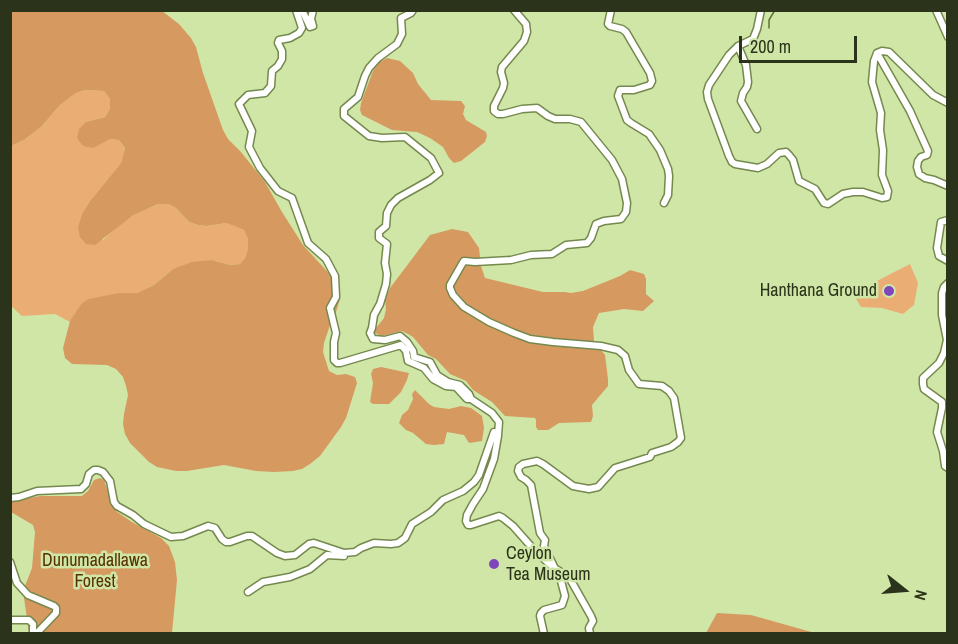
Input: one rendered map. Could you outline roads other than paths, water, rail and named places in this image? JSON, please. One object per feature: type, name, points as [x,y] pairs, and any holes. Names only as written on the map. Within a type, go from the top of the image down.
[{"type":"street","points":[[296,10],[302,28],[299,33],[290,38],[279,40],[282,59],[272,71],[271,86],[265,93],[248,95],[238,104],[252,131],[249,147],[260,168],[278,191],[292,198],[308,243],[326,259],[335,276],[336,297],[330,308],[336,333],[334,360],[340,363],[401,345],[406,351],[408,361],[424,368],[433,380],[446,386],[456,387],[467,399],[471,399],[492,413],[499,422],[494,459],[483,489],[470,509],[466,521],[468,525],[471,525],[494,516],[503,518],[536,552],[569,577],[591,616],[590,633]]},
{"type":"street","points":[[302,10],[310,27],[313,26],[310,19],[313,10]]},
{"type":"street","points":[[413,10],[401,18],[402,34],[397,44],[369,68],[358,97],[344,110],[344,116],[369,136],[405,137],[431,158],[438,173],[398,198],[387,213],[386,226],[379,232],[379,238],[387,244],[385,263],[387,274],[370,333],[373,339],[385,340],[400,336],[413,351],[414,357],[430,362],[437,375],[448,382],[459,385],[471,399]]},
{"type":"street","points":[[514,10],[526,24],[527,32],[524,41],[502,67],[503,88],[494,106],[494,111],[503,114],[537,108],[548,116],[581,122],[612,160],[622,179],[627,202],[626,212],[621,219],[596,224],[587,243],[566,245],[552,254],[531,255],[511,260],[464,261],[450,288],[464,307],[489,322],[530,339],[618,350],[625,356],[629,370],[639,384],[662,386],[669,391],[674,398],[681,438],[671,447],[652,453],[650,457],[615,468],[598,487],[589,489],[573,486],[537,461],[519,467],[520,477],[531,485],[540,533],[545,540],[544,546],[566,596],[562,605],[541,613],[544,633]]},
{"type":"street","points":[[611,10],[608,24],[626,32],[650,73],[652,81],[650,85],[634,90],[620,90],[618,96],[627,120],[649,134],[660,150],[669,176],[668,195],[664,203]]},
{"type":"street","points":[[761,10],[753,39],[738,46],[729,55],[709,85],[708,99],[732,162],[758,168],[767,164],[779,153],[786,152],[793,160],[799,181],[815,189],[824,203],[828,204],[843,194],[853,192],[863,192],[882,198],[888,196],[882,176],[881,113],[872,82],[877,53]]},
{"type":"street","points":[[936,10],[948,37]]},
{"type":"street","points":[[738,46],[746,65],[748,82],[741,101],[757,129]]},
{"type":"street","points":[[877,53],[888,52],[933,95],[948,103]]},
{"type":"street","points":[[877,53],[910,111],[928,151],[927,155],[918,161],[916,167],[919,174],[948,186]]},
{"type":"street","points":[[948,220],[941,222],[937,248],[939,256],[948,261]]},
{"type":"street","points":[[948,284],[942,293],[942,315],[947,340],[944,354],[939,363],[923,378],[924,389],[942,402],[937,432],[945,466],[948,468]]},
{"type":"street","points":[[248,592],[263,582],[290,577],[310,569],[327,555],[348,557],[374,543],[398,543],[405,538],[412,524],[431,512],[443,500],[463,491],[474,482],[479,475],[492,435],[494,432],[498,436]]},
{"type":"street","points":[[10,498],[19,498],[37,491],[81,489],[90,474],[98,470],[103,472],[110,481],[114,502],[117,506],[144,524],[171,537],[183,536],[208,526],[215,528],[226,542],[252,536],[285,556],[295,555],[309,544],[315,543],[344,553],[355,552]]},
{"type":"street","points":[[10,562],[17,582],[28,595],[56,608],[56,613],[35,633]]},
{"type":"street","points":[[10,620],[29,620],[33,624],[35,633]]},
{"type":"waterway","points":[[769,28],[769,20],[775,10]]},
{"type":"place","name":"Hanthana Ground","points":[[889,291]]},
{"type":"place","name":"Ceylon Tea Museum","points":[[494,564]]},
{"type":"park label","name":"Dunumadallawa Forest","points":[[95,571]]}]
